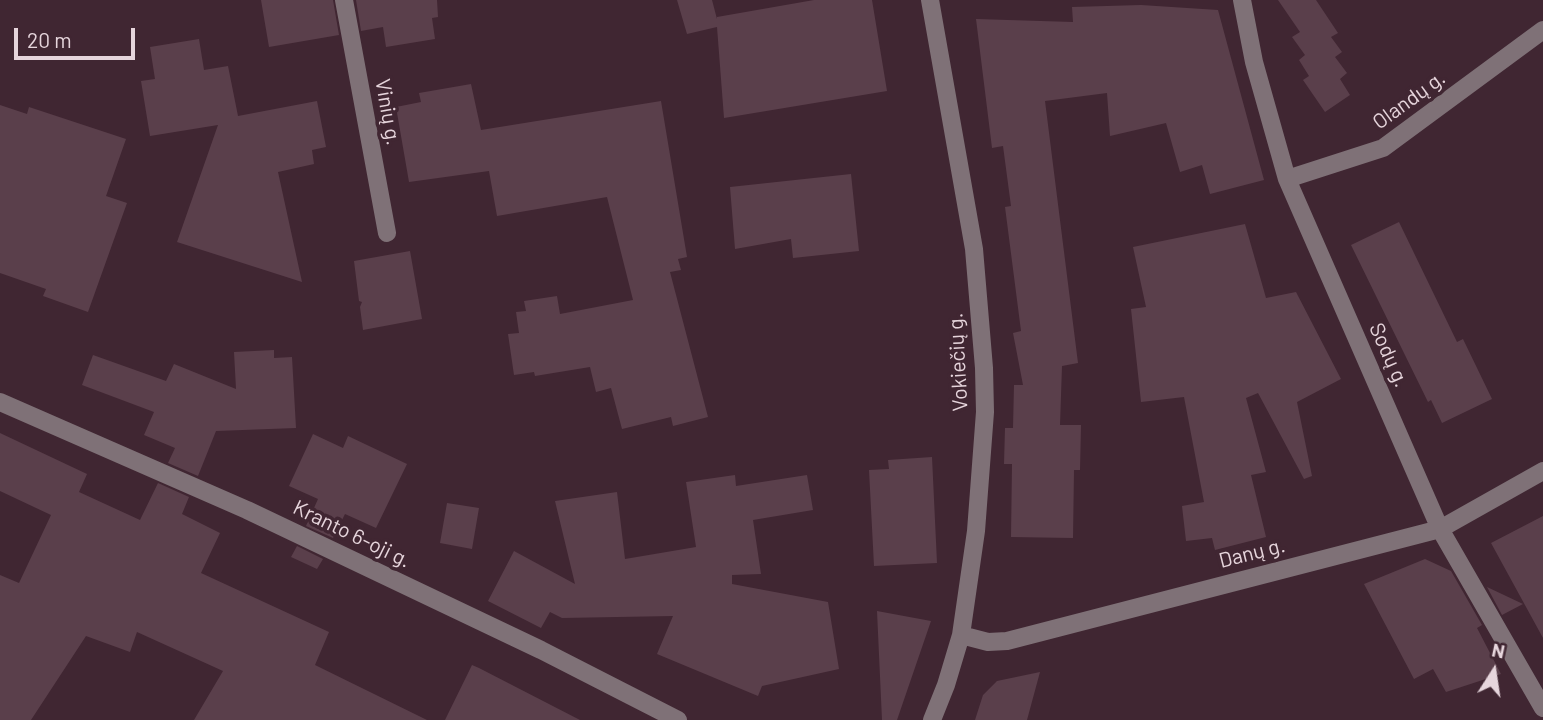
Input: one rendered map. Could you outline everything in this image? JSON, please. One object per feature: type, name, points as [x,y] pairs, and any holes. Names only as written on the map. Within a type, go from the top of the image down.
[{"type":"street","name":"Vinių g.","points":[[344,0],[387,233]]},
{"type":"street","name":"Vokiečių g.","points":[[930,0],[974,249],[985,412],[976,531],[961,635],[932,720]]},
{"type":"street","name":"Sodų g.","points":[[1242,0],[1254,62],[1287,179],[1440,529],[1543,708]]},
{"type":"street","name":"Olandų g.","points":[[1287,179],[1383,148],[1543,30]]},
{"type":"street","name":"Kranto 6-oji g.","points":[[0,402],[247,510],[541,650],[678,720]]},
{"type":"street","name":"Danų g.","points":[[961,635],[988,642],[1007,641],[1440,529],[1543,471]]},
{"type":"building","points":[[261,0],[333,0],[339,35],[269,47]]},
{"type":"building","points":[[356,0],[437,0],[438,17],[432,18],[435,39],[386,47],[383,27],[361,31]]},
{"type":"building","points":[[677,0],[712,0],[717,19],[814,0],[872,0],[887,91],[724,118],[717,27],[687,34]]},
{"type":"building","points":[[1278,0],[1316,0],[1338,33],[1331,37],[1342,52],[1335,57],[1347,73],[1340,79],[1350,95],[1325,112],[1303,80],[1309,76],[1299,60],[1305,55],[1292,37],[1300,32]]},
{"type":"building","points":[[1141,5],[1218,10],[1264,180],[1210,194],[1202,165],[1180,172],[1166,123],[1110,136],[1107,93],[1045,101],[1078,363],[1062,366],[1060,425],[1081,425],[1080,470],[1074,470],[1073,538],[1011,537],[1012,464],[1004,464],[1005,428],[1013,428],[1014,385],[1023,385],[1013,333],[1021,331],[1005,207],[1011,206],[1003,146],[992,148],[976,19],[1073,22],[1072,7]]},
{"type":"building","points":[[199,39],[204,70],[228,66],[238,116],[317,101],[326,147],[312,150],[314,164],[278,172],[302,282],[177,242],[218,125],[150,136],[141,81],[155,79],[150,47]]},
{"type":"building","points":[[471,84],[481,130],[661,101],[687,257],[678,259],[681,270],[670,272],[708,417],[673,426],[671,417],[622,429],[611,388],[596,392],[590,367],[535,376],[534,372],[514,375],[508,334],[519,333],[516,312],[526,311],[524,301],[557,296],[560,314],[633,300],[607,197],[497,216],[489,171],[409,182],[396,107],[421,102],[419,93]]},
{"type":"building","points":[[0,105],[27,114],[29,107],[126,139],[106,196],[127,203],[88,312],[43,296],[46,289],[0,273]]},
{"type":"building","points":[[851,174],[859,251],[793,258],[791,239],[735,249],[730,187]]},
{"type":"building","points":[[1399,222],[1457,342],[1463,339],[1492,399],[1442,423],[1431,400],[1428,402],[1351,245]]},
{"type":"building","points":[[1245,224],[1266,298],[1296,292],[1341,379],[1297,402],[1312,476],[1304,479],[1258,393],[1246,398],[1266,472],[1251,475],[1266,537],[1215,550],[1212,538],[1186,541],[1182,506],[1204,502],[1184,397],[1141,402],[1131,309],[1146,307],[1133,247]]},
{"type":"building","points":[[410,251],[422,319],[363,330],[360,307],[362,302],[359,301],[354,261]]},
{"type":"building","points":[[274,350],[274,358],[292,357],[296,428],[216,431],[198,476],[168,463],[175,448],[144,435],[154,412],[82,385],[93,355],[166,381],[174,364],[236,389],[234,352]]},
{"type":"building","points":[[0,433],[87,474],[79,492],[140,520],[158,483],[189,497],[182,514],[220,533],[201,573],[329,632],[315,665],[427,720],[194,720],[223,671],[137,632],[130,652],[86,636],[31,720],[0,720],[0,575],[19,583],[51,515],[0,491]]},
{"type":"building","points":[[313,434],[343,448],[348,436],[407,464],[376,528],[345,514],[333,538],[306,526],[318,499],[289,486]]},
{"type":"building","points":[[932,457],[937,563],[874,566],[869,470],[889,469],[888,460]]},
{"type":"building","points":[[735,475],[736,486],[807,475],[813,510],[753,520],[761,574],[732,575],[732,584],[828,602],[839,669],[762,686],[758,696],[657,654],[673,616],[562,618],[550,612],[541,628],[488,601],[514,551],[575,584],[555,501],[617,492],[625,559],[696,547],[686,482]]},
{"type":"building","points":[[447,503],[479,508],[472,549],[440,543]]},
{"type":"building","points":[[1543,516],[1543,638],[1491,543]]},
{"type":"building","points":[[297,546],[323,559],[317,569],[291,557]]},
{"type":"building","points":[[1425,559],[1451,571],[1482,625],[1477,628],[1501,674],[1446,692],[1433,669],[1414,679],[1364,584]]},
{"type":"building","points":[[1487,587],[1523,604],[1502,615]]},
{"type":"building","points":[[877,611],[931,621],[897,720],[882,720]]},
{"type":"building","points":[[472,665],[479,668],[580,720],[445,720]]},
{"type":"building","points":[[1040,672],[1027,720],[975,720],[983,695],[997,681]]}]
